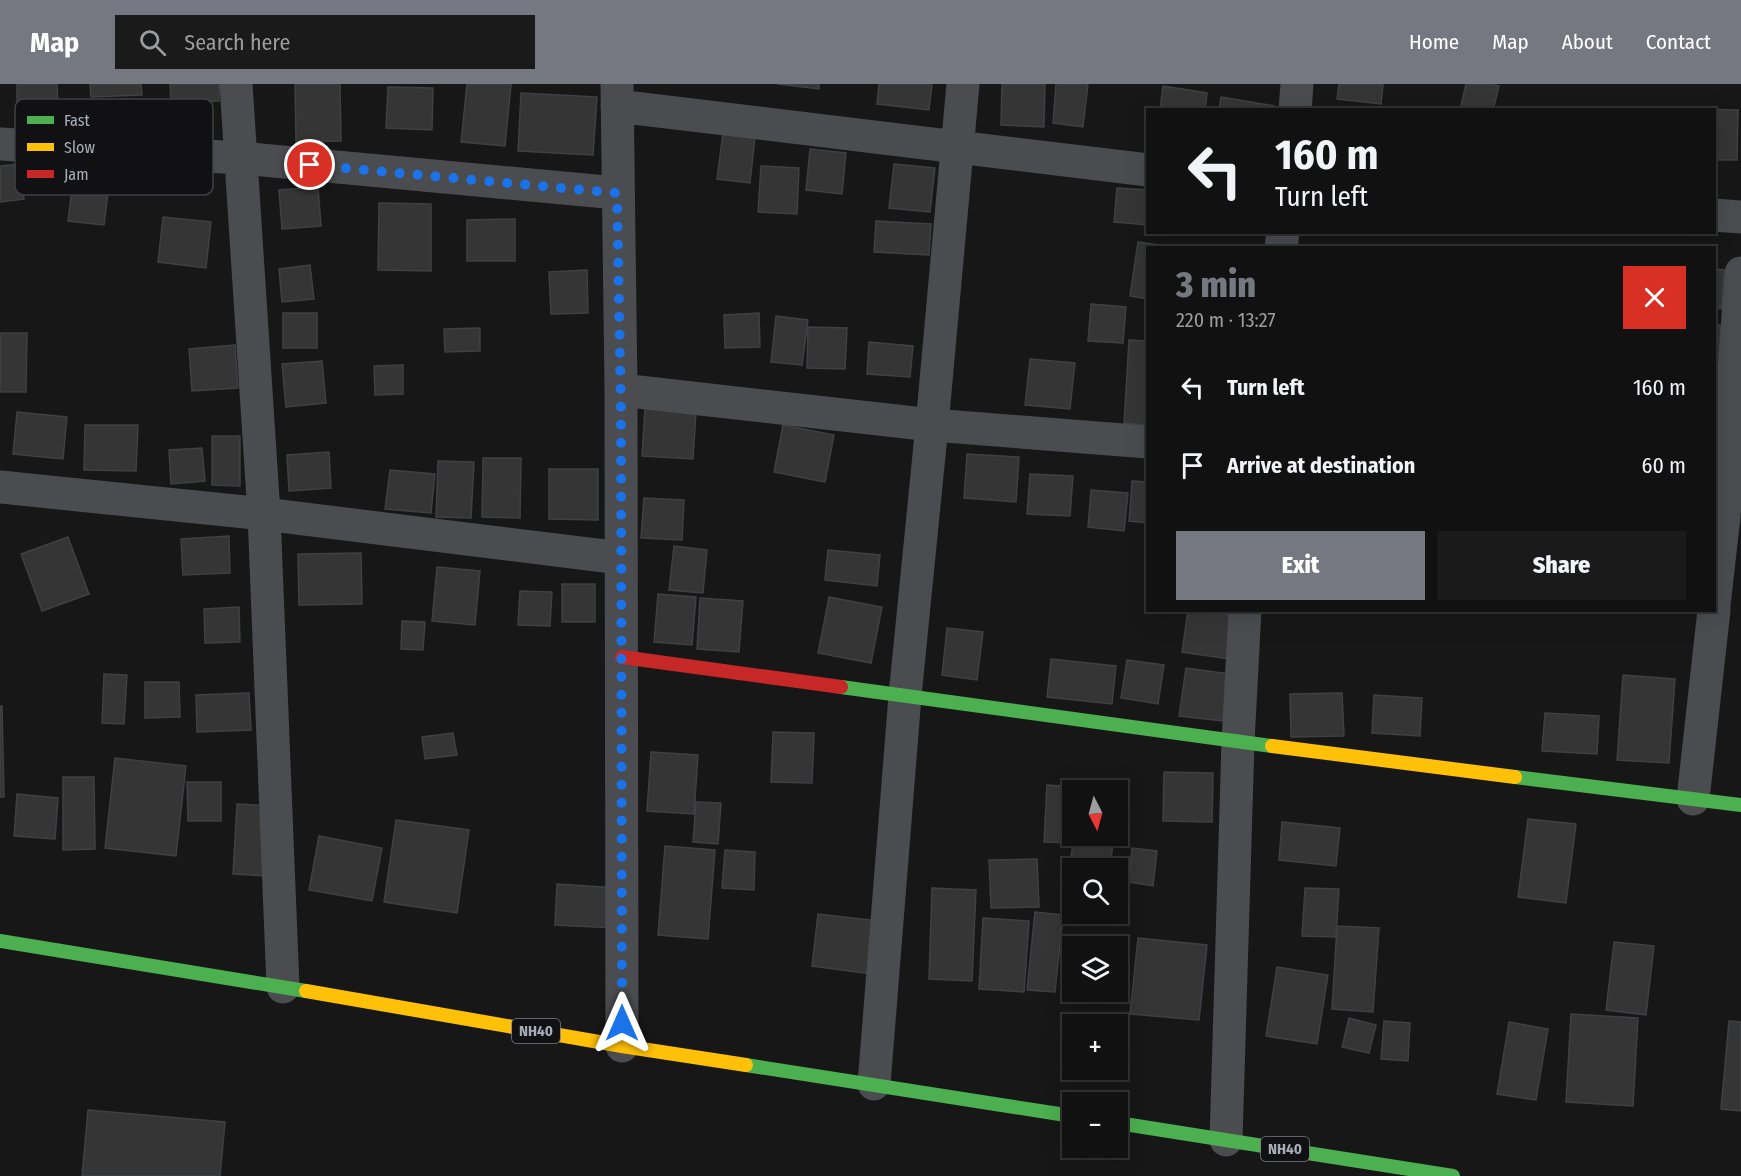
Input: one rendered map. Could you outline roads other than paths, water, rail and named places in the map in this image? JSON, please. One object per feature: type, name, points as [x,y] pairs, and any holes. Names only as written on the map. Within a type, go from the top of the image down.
[{"type":"main road","points":[[622,657],[1238,742],[1741,805]]},
{"type":"main road","name":"NH40","points":[[0,941],[622,1046],[1062,1114]]},
{"type":"main road","name":"NH40","points":[[1128,1125],[1453,1176]]},
{"type":"street","points":[[236,84],[264,514],[283,987]]},
{"type":"street","points":[[874,1084],[905,696],[963,84]]},
{"type":"street","points":[[1295,108],[1297,84]]},
{"type":"street","points":[[622,1046],[621,390],[617,95],[958,148],[1146,170]]},
{"type":"street","points":[[0,144],[15,145]]},
{"type":"street","points":[[213,156],[617,193]]},
{"type":"street","points":[[1716,215],[1741,217]]},
{"type":"street","points":[[1716,569],[1741,273]]},
{"type":"street","points":[[621,390],[932,425],[1146,442]]},
{"type":"street","points":[[0,487],[264,514],[621,558]]},
{"type":"street","points":[[1226,1140],[1238,742],[1245,612]]},
{"type":"street","points":[[1694,799],[1714,612]]}]
